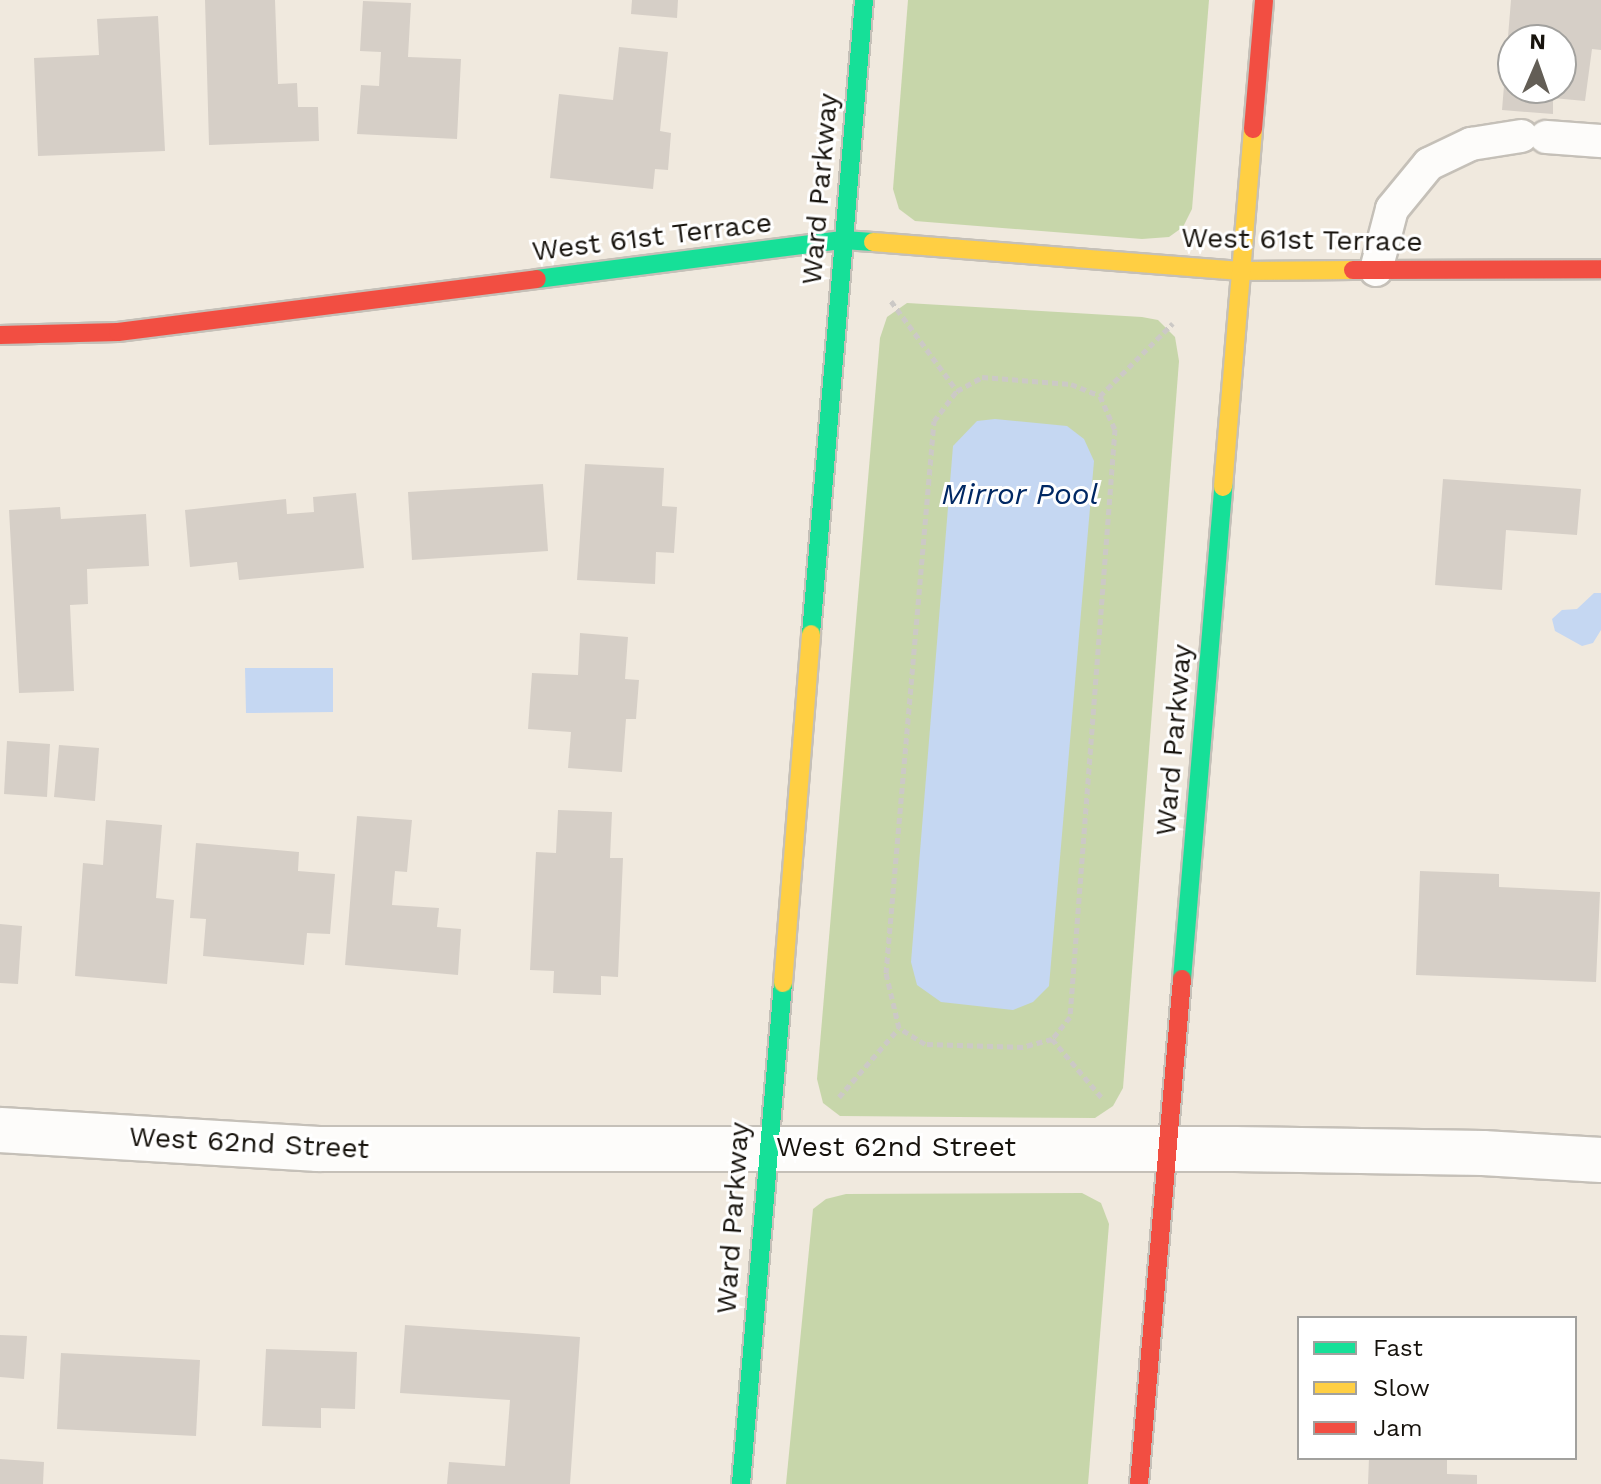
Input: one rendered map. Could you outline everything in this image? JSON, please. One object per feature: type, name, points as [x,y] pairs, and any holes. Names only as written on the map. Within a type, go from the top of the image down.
[{"type":"main road","name":"Ward Parkway","points":[[741,1484],[766,1147],[864,0]]},
{"type":"main road","name":"Ward Parkway","points":[[1139,1484],[1264,0]]},
{"type":"main road","name":"West 61st Terrace","points":[[0,335],[118,332],[843,240],[1241,271],[1601,269]]},
{"type":"street","name":"West 62nd Street","points":[[0,1130],[317,1149],[1168,1149],[1483,1153],[1601,1160]]},
{"type":"lane","points":[[1376,270],[1392,209],[1429,164],[1471,144],[1533,136],[1601,141]]},
{"type":"path","points":[[843,240],[957,391]]},
{"type":"path","points":[[1100,396],[1173,323]]},
{"type":"path","points":[[982,377],[1071,384],[1100,396],[1115,429],[1106,580],[1070,1017],[1052,1039],[1023,1047],[925,1044],[899,1028],[886,973],[934,421],[957,391],[982,377]]},
{"type":"path","points":[[834,1099],[844,1095],[899,1028]]},
{"type":"path","points":[[1052,1039],[1110,1108]]},
{"type":"green space","points":[[908,0],[1209,0],[1192,209],[1183,227],[1169,237],[1142,239],[915,221],[899,209],[893,189]]},
{"type":"green space","points":[[907,303],[1142,317],[1158,320],[1175,337],[1179,361],[1123,1088],[1113,1106],[1095,1118],[840,1116],[823,1103],[817,1079],[880,338],[887,317]]},
{"type":"green space","points":[[1082,1193],[1101,1203],[1109,1224],[1088,1484],[786,1484],[813,1209],[826,1199],[846,1194]]},
{"type":"water","name":"Mirror Pool","points":[[995,419],[1067,426],[1084,439],[1094,461],[1049,986],[1033,1002],[1013,1010],[941,1002],[917,985],[911,962],[953,446],[977,421]]},
{"type":"water","points":[[1594,593],[1601,593],[1601,630],[1593,643],[1582,646],[1555,631],[1552,619],[1562,610],[1577,609]]},
{"type":"water","points":[[245,668],[333,668],[333,712],[246,713]]},
{"type":"building","points":[[205,0],[275,0],[278,84],[297,83],[298,107],[318,107],[319,141],[209,145]]},
{"type":"building","points":[[632,0],[678,0],[677,18],[631,14]]},
{"type":"building","points":[[1511,0],[1601,0],[1601,50],[1592,49],[1585,101],[1577,100],[1577,24],[1509,24]]},
{"type":"building","points":[[363,1],[411,3],[408,57],[461,59],[457,139],[357,134],[361,85],[379,86],[381,52],[360,51]]},
{"type":"building","points":[[158,16],[165,151],[38,156],[34,58],[99,55],[97,19]]},
{"type":"building","points":[[619,47],[668,52],[660,131],[671,133],[668,170],[655,169],[653,189],[550,178],[559,94],[613,100]]},
{"type":"building","points":[[1502,104],[1553,104],[1553,114],[1502,110]]},
{"type":"building","points":[[585,464],[664,468],[662,506],[677,507],[674,553],[656,552],[655,584],[577,580]]},
{"type":"building","points":[[1443,479],[1581,489],[1577,535],[1506,530],[1502,590],[1435,585]]},
{"type":"building","points":[[543,484],[548,551],[412,560],[408,492]]},
{"type":"building","points":[[356,493],[364,568],[239,580],[237,562],[190,567],[185,510],[286,499],[287,514],[314,512],[313,497]]},
{"type":"building","points":[[60,507],[61,519],[146,514],[149,566],[87,569],[88,604],[70,605],[74,691],[19,693],[9,510]]},
{"type":"building","points":[[580,633],[628,637],[625,679],[639,680],[636,719],[626,719],[622,772],[568,768],[571,732],[528,729],[532,673],[578,675]]},
{"type":"building","points":[[7,741],[50,744],[47,797],[4,794]]},
{"type":"building","points":[[59,745],[99,748],[95,801],[54,797]]},
{"type":"building","points":[[558,810],[612,812],[610,858],[623,858],[618,977],[601,976],[601,995],[553,993],[554,971],[530,970],[536,852],[556,853]]},
{"type":"building","points":[[357,816],[412,820],[407,872],[395,871],[392,905],[439,908],[437,927],[461,929],[458,975],[345,965]]},
{"type":"building","points":[[106,820],[162,825],[156,898],[174,900],[167,984],[75,976],[83,863],[103,865]]},
{"type":"building","points":[[196,843],[299,852],[298,871],[335,874],[330,934],[307,933],[304,965],[203,956],[206,919],[190,918]]},
{"type":"building","points":[[1420,871],[1499,874],[1499,887],[1600,892],[1596,982],[1416,975]]},
{"type":"building","points":[[0,924],[22,926],[18,984],[0,983]]},
{"type":"building","points":[[405,1325],[580,1337],[570,1484],[447,1484],[449,1462],[505,1466],[510,1400],[400,1393]]},
{"type":"building","points":[[0,1335],[27,1336],[24,1379],[0,1377]]},
{"type":"building","points":[[266,1349],[357,1352],[355,1409],[321,1408],[321,1428],[262,1426]]},
{"type":"building","points":[[61,1353],[200,1360],[196,1436],[57,1429]]},
{"type":"building","points":[[0,1459],[44,1462],[43,1484],[0,1484]]},
{"type":"building","points":[[1369,1460],[1447,1460],[1447,1474],[1477,1475],[1477,1484],[1368,1484]]},
{"type":"traffic: fast","points":[[811,634],[864,0]]},
{"type":"traffic: fast","points":[[537,279],[843,240],[873,242]]},
{"type":"traffic: fast","points":[[1182,979],[1223,487]]},
{"type":"traffic: fast","points":[[741,1484],[783,983]]},
{"type":"traffic: slow","points":[[1223,487],[1253,129]]},
{"type":"traffic: slow","points":[[873,242],[1241,271],[1353,270]]},
{"type":"traffic: slow","points":[[783,983],[811,634]]},
{"type":"traffic: jam","points":[[1253,129],[1264,0]]},
{"type":"traffic: jam","points":[[1353,270],[1601,269]]},
{"type":"traffic: jam","points":[[0,335],[118,332],[537,279]]},
{"type":"traffic: jam","points":[[1139,1484],[1182,979]]}]
